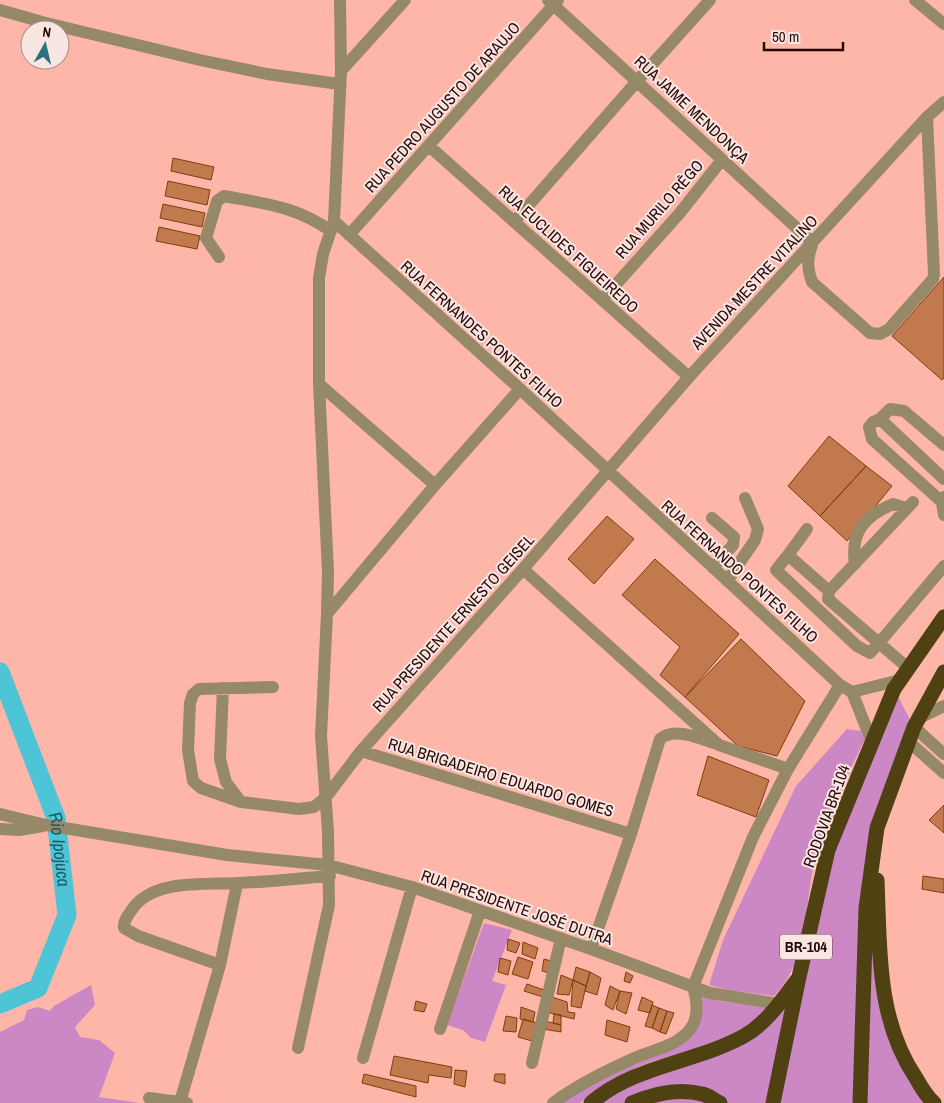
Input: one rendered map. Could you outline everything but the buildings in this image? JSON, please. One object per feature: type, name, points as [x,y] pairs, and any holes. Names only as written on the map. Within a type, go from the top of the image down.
[{"type":"highway","name":"RODOVIA BR-104","points":[[774,1103],[799,977],[828,850],[894,689],[944,617]]},
{"type":"highway","points":[[860,1103],[866,908],[875,843],[882,812],[913,729],[944,672]]},
{"type":"highway","points":[[875,843],[884,998],[890,1022],[906,1064],[934,1103]]},
{"type":"highway","points":[[590,1103],[648,1070],[700,1056],[746,1035],[771,1015],[799,977]]},
{"type":"highway","points":[[632,1103],[647,1097],[672,1092],[703,1094],[720,1103]]},
{"type":"street","points":[[298,1048],[329,905],[326,798],[321,736],[328,572],[319,384],[319,278],[323,254],[332,226],[341,71],[340,0]]},
{"type":"street","points":[[341,71],[405,0]]},
{"type":"street","points":[[514,222],[710,0]]},
{"type":"street","points":[[915,0],[944,24]]},
{"type":"street","name":"RUA JAIME MENDONÇA","points":[[554,2],[721,161],[812,242]]},
{"type":"street","name":"RUA PEDRO AUGUSTO DE ARAUJO","points":[[349,235],[554,2]]},
{"type":"street","points":[[0,10],[200,60],[267,74],[339,84]]},
{"type":"street","name":"AVENIDA MESTRE VITALINO","points":[[608,472],[689,377],[927,117],[944,95]]},
{"type":"street","name":"AVENIDA MESTRE VITALINO","points":[[927,117],[944,102]]},
{"type":"street","points":[[812,242],[807,258],[808,272],[812,282],[870,334],[880,334],[889,329],[933,279],[934,274],[927,117]]},
{"type":"street","name":"RUA EUCLIDES FIGUEIREDO","points":[[429,146],[689,377]]},
{"type":"street","name":"RUA MURILO RÊGO","points":[[602,300],[679,214],[721,161]]},
{"type":"street","name":"RUA FERNANDES PONTES FILHO","points":[[219,257],[206,238],[217,200],[224,196],[286,207],[349,235],[520,389],[608,472]]},
{"type":"street","points":[[319,384],[435,484]]},
{"type":"street","points":[[326,614],[435,484],[520,389]]},
{"type":"street","points":[[944,445],[904,411],[890,409],[868,427],[872,439],[943,499],[944,515]]},
{"type":"street","points":[[880,419],[944,479]]},
{"type":"street","name":"RUA FERNANDO PONTES FILHO","points":[[608,472],[840,685],[852,692]]},
{"type":"street","name":"RUA PRESIDENTE ERNESTO GEISEL","points":[[326,798],[361,751],[608,472]]},
{"type":"street","points":[[727,581],[754,540],[758,529],[745,498]]},
{"type":"street","points":[[854,564],[852,546],[860,528],[876,511],[893,504],[909,505],[829,591],[828,599],[831,603],[879,643],[904,674],[852,692],[872,742]]},
{"type":"street","points":[[712,518],[734,537],[733,546],[713,568]]},
{"type":"street","points":[[807,530],[776,570],[857,646],[870,653],[944,566]]},
{"type":"street","points":[[788,555],[829,591]]},
{"type":"street","points":[[523,569],[719,745]]},
{"type":"street","points":[[554,1103],[583,1084],[632,1059],[666,1046],[686,1034],[692,1027],[697,1001],[693,987],[753,837],[788,769],[840,685]]},
{"type":"street","points":[[273,686],[199,689],[193,694],[190,702],[189,758],[193,781],[200,788],[241,802],[299,809],[314,807],[326,798]]},
{"type":"street","points":[[223,688],[220,759],[226,782],[241,802]]},
{"type":"street","points":[[926,704],[944,690]]},
{"type":"street","points":[[913,729],[944,706]]},
{"type":"street","points":[[913,729],[944,754]]},
{"type":"street","points":[[913,729],[944,773]]},
{"type":"street","points":[[591,949],[631,834],[660,738],[670,734],[682,734],[788,769]]},
{"type":"street","name":"RUA BRIGADEIRO EDUARDO GOMES","points":[[361,751],[631,834]]},
{"type":"street","points":[[0,814],[51,826],[329,870]]},
{"type":"street","points":[[0,829],[19,830],[51,826]]},
{"type":"street","points":[[220,966],[138,936],[123,925],[134,906],[146,897],[161,890],[187,883],[237,884],[329,870]]},
{"type":"street","name":"RUA PRESIDENTE JOSÉ DUTRA","points":[[329,870],[412,887],[725,997],[779,1004]]},
{"type":"street","points":[[149,1098],[184,1103],[220,966],[237,884]]},
{"type":"street","points":[[364,1058],[412,887]]},
{"type":"street","points":[[440,1029],[480,911]]},
{"type":"street","points":[[532,1063],[561,938]]},
{"type":"shaded area","points":[[894,689],[914,727],[875,843],[884,998],[934,1103],[591,1103],[746,1035],[798,978],[828,850]]},
{"type":"shaded area","points":[[847,729],[861,731],[865,739],[835,802],[820,841],[811,881],[801,944],[795,963],[786,981],[774,996],[729,990],[709,985],[723,940],[796,786]]},
{"type":"shaded area","points":[[484,923],[512,930],[492,981],[506,985],[485,1042],[471,1038],[463,1030],[447,1025]]},
{"type":"shaded area","points":[[91,985],[95,1005],[75,1027],[80,1037],[99,1040],[115,1053],[99,1097],[140,1103],[0,1103],[0,1032],[24,1020],[27,1010],[38,1007],[50,1011],[54,1006]]},
{"type":"shaded area","points":[[702,995],[719,1001],[769,1008],[746,1026],[721,1040],[702,1048],[635,1069],[602,1086],[580,1103],[562,1103],[587,1086],[690,1038],[702,1005]]},
{"type":"waterway","name":"Rio Ipojuca","points":[[0,672],[56,818],[67,915],[38,988],[0,1004]]}]
